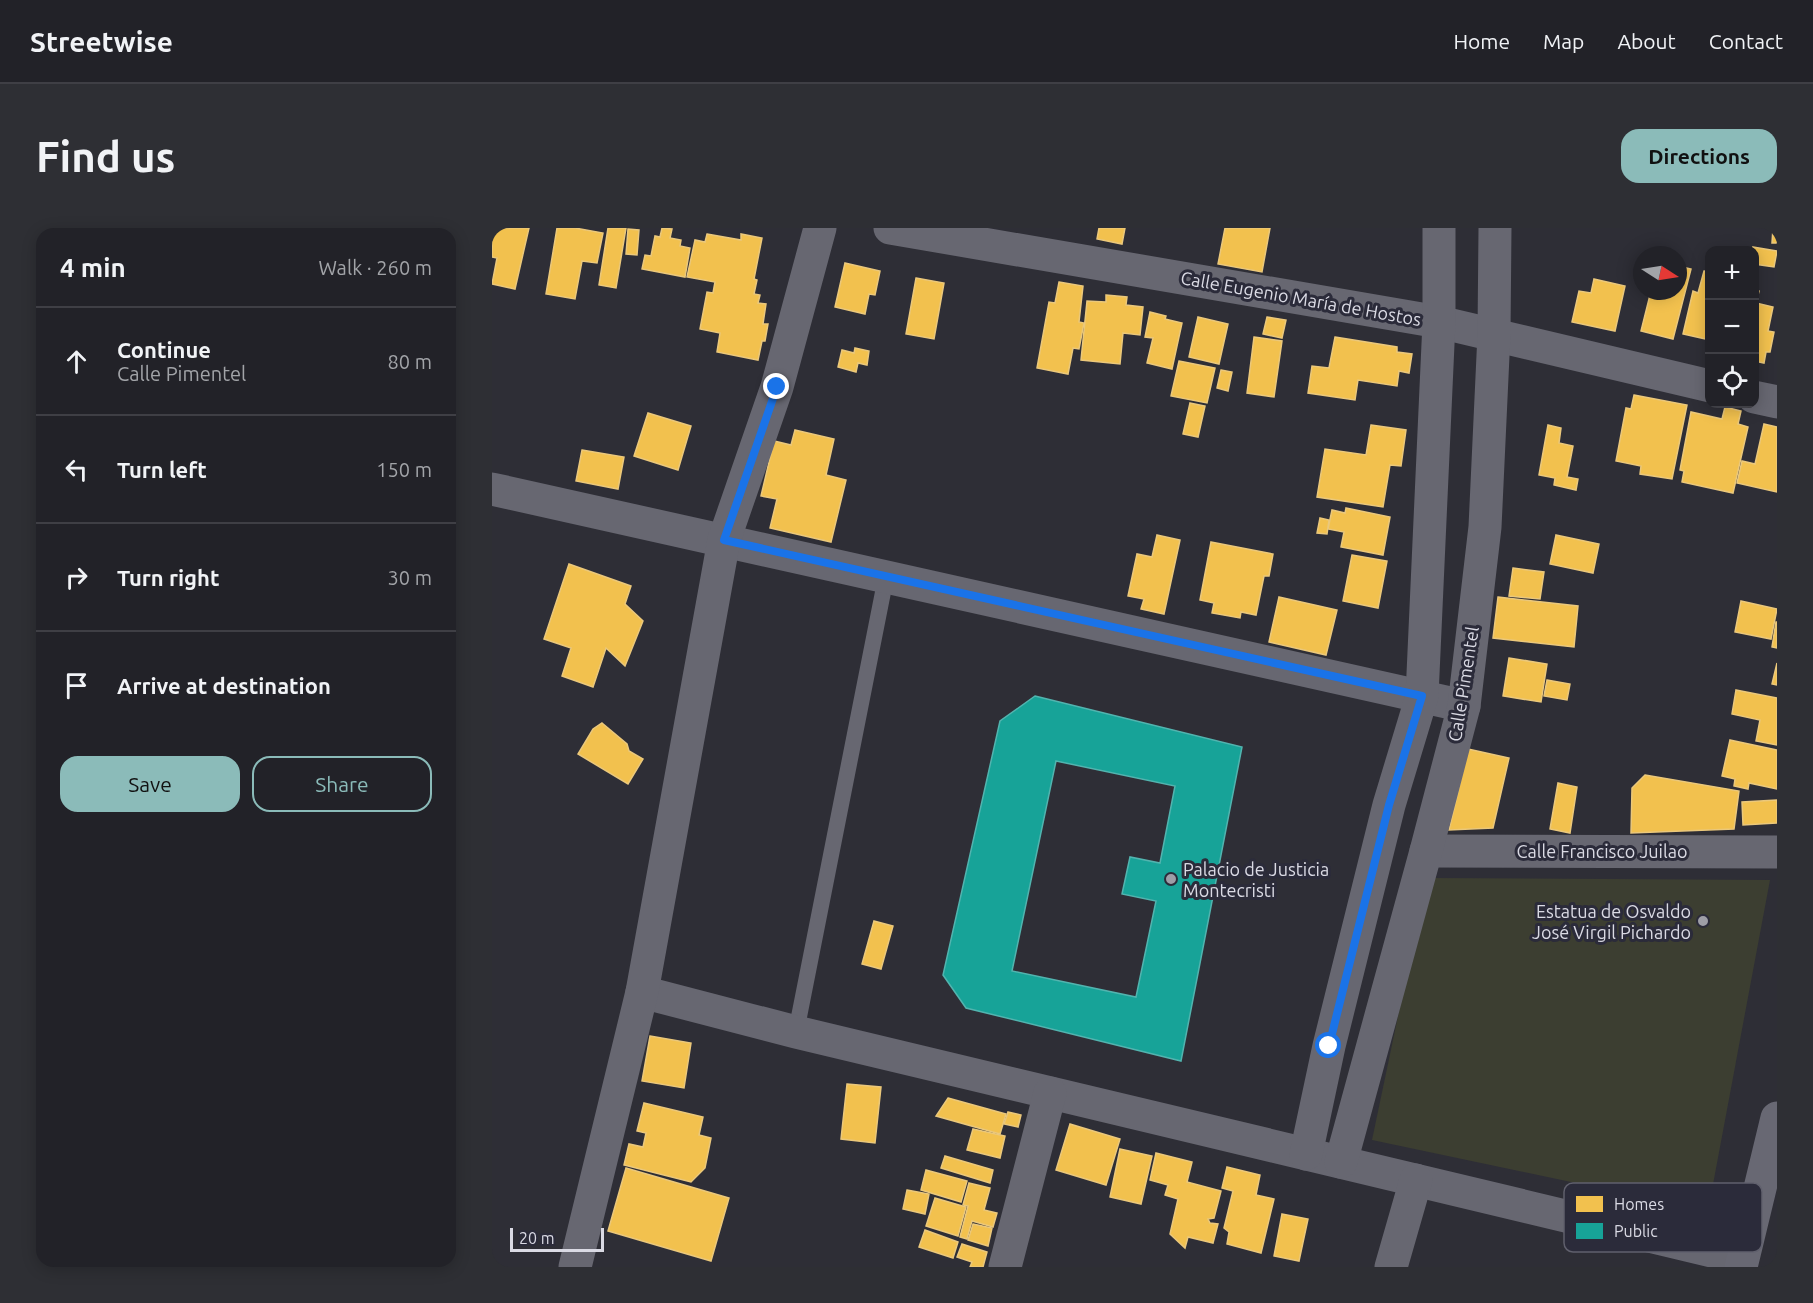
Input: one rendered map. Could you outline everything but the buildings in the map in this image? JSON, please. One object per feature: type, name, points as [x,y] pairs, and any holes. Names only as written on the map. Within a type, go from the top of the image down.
[{"type":"main road","points":[[1761,1183],[1777,1118]]},
{"type":"street","points":[[575,1267],[642,992],[724,540],[777,387],[820,228]]},
{"type":"street","name":"Calle Eugenio María de Hostos","points":[[890,228],[1438,322],[1705,385]]},
{"type":"street","points":[[1306,1154],[1329,1046],[1389,805],[1422,696],[1438,322],[1439,228]]},
{"type":"street","name":"Calle Pimentel","points":[[1341,1162],[1464,706],[1485,528],[1494,334],[1495,228]]},
{"type":"street","points":[[1759,398],[1777,402]]},
{"type":"street","points":[[492,489],[1464,706]]},
{"type":"street","name":"Calle Francisco Juilao","points":[[1426,851],[1777,852]]},
{"type":"street","points":[[642,992],[796,1032],[1416,1180],[1564,1218]]},
{"type":"street","points":[[1005,1267],[1050,1093]]},
{"type":"street","points":[[1391,1267],[1416,1180]]},
{"type":"street","points":[[1698,1252],[1741,1263]]},
{"type":"lane","points":[[796,1032],[886,577]]},
{"type":"green space","points":[[1427,878],[1770,880],[1713,1183],[1575,1183],[1372,1140]]},
{"type":"place","name":"Palacio de Justicia Montecristi","points":[[1171,879]]},
{"type":"place","name":"Estatua de Osvaldo José Virgil Pichardo","points":[[1703,921]]},
{"type":"route","points":[[777,387],[724,540],[1422,696],[1389,805],[1329,1046]]}]
